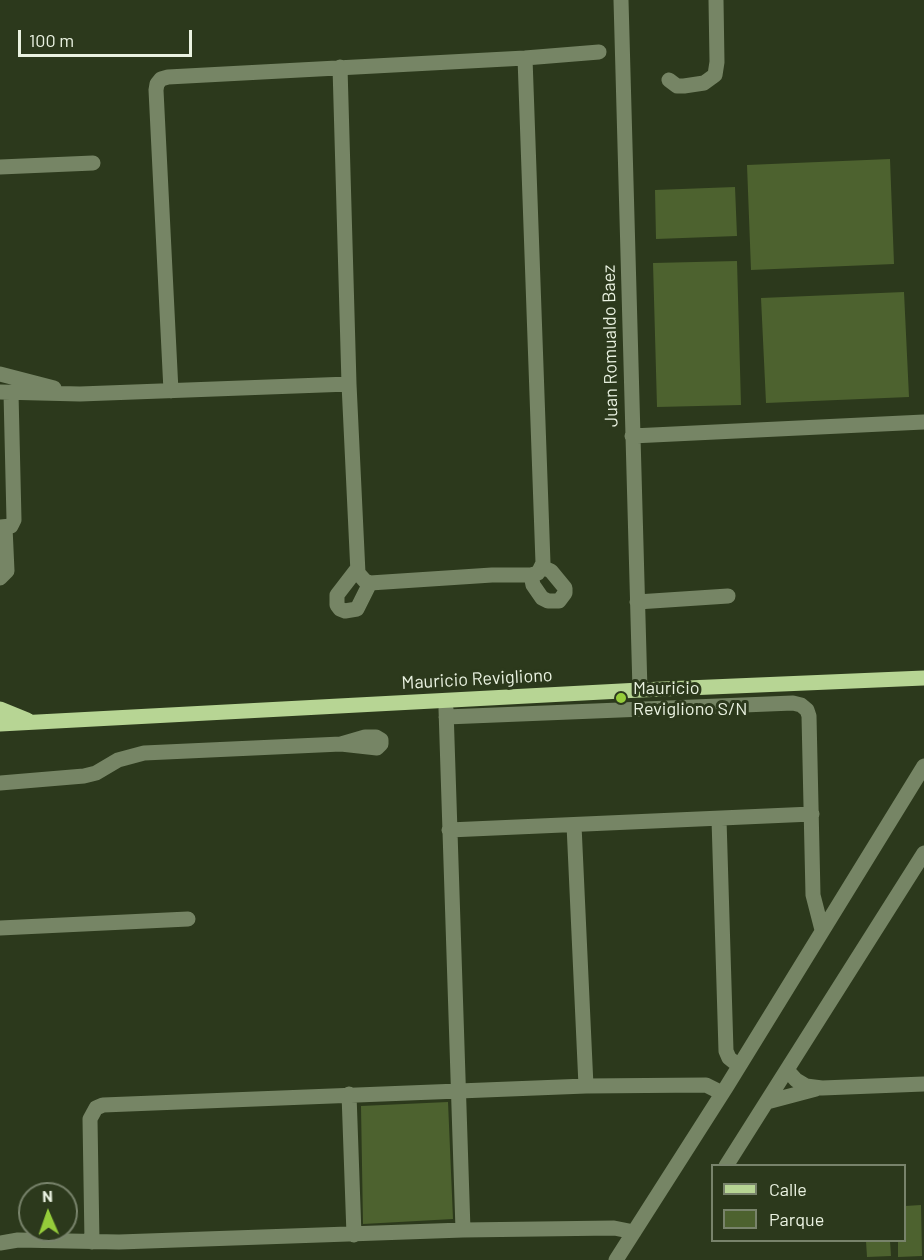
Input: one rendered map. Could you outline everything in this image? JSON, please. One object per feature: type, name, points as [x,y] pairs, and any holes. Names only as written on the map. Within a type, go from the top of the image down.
[{"type":"main road","name":"Mauricio Revigliono","points":[[0,724],[640,690],[924,678]]},
{"type":"main road","name":"Mauricio Revigliono","points":[[0,709],[33,723]]},
{"type":"street","name":"Juan Romualdo Baez","points":[[621,0],[640,690]]},
{"type":"street","points":[[669,80],[676,86],[684,86],[704,83],[715,75],[717,62],[716,0]]},
{"type":"street","points":[[171,391],[157,84],[168,77],[599,52]]},
{"type":"street","points":[[340,68],[357,569],[361,578],[370,583],[536,571],[543,562],[525,58]]},
{"type":"street","points":[[0,167],[93,163]]},
{"type":"street","points":[[0,374],[80,394]]},
{"type":"street","points":[[0,578],[7,571],[3,527],[10,525],[14,520],[5,392],[80,394],[349,384]]},
{"type":"street","points":[[632,436],[924,422]]},
{"type":"street","points":[[357,569],[337,595],[336,601],[340,609],[345,611],[357,609],[370,583]]},
{"type":"street","points":[[637,602],[728,596]]},
{"type":"street","points":[[446,700],[464,1230]]},
{"type":"street","points":[[446,717],[793,703],[801,705],[807,710],[809,716],[813,895],[822,930]]},
{"type":"street","points":[[0,783],[84,776],[96,773],[118,760],[144,753],[341,744]]},
{"type":"street","points":[[616,1260],[740,1066],[924,766]]},
{"type":"street","points":[[449,830],[812,814]]},
{"type":"street","points":[[719,819],[726,1051],[729,1058],[740,1066]]},
{"type":"street","points":[[574,825],[586,1086]]},
{"type":"street","points":[[727,1164],[924,853]]},
{"type":"street","points":[[0,928],[188,919]]},
{"type":"street","points":[[787,1070],[796,1080],[806,1086],[822,1088],[924,1084]]},
{"type":"street","points":[[92,1242],[90,1119],[96,1108],[111,1103],[458,1090],[706,1084],[722,1093]]},
{"type":"street","points":[[767,1102],[822,1088]]},
{"type":"street","points":[[350,1095],[354,1235]]},
{"type":"street","points":[[78,1241],[464,1230],[614,1228],[634,1232]]},
{"type":"street","points":[[0,1235],[18,1237]]},
{"type":"street","points":[[0,1243],[18,1240]]},
{"type":"green space","points":[[890,159],[894,264],[751,270],[747,165]]},
{"type":"green space","points":[[735,187],[737,236],[656,239],[655,190]]},
{"type":"green space","points":[[737,261],[741,405],[657,407],[653,263]]},
{"type":"green space","points":[[904,292],[909,397],[766,403],[761,298]]},
{"type":"green space","points":[[448,1102],[453,1219],[363,1224],[361,1106]]},
{"type":"green space","points":[[921,1205],[922,1256],[898,1257],[898,1242],[906,1242],[906,1206]]},
{"type":"green space","points":[[866,1242],[890,1242],[891,1256],[867,1257]]},
{"type":"place","name":"Mauricio Revigliono S/N","points":[[621,698]]}]
